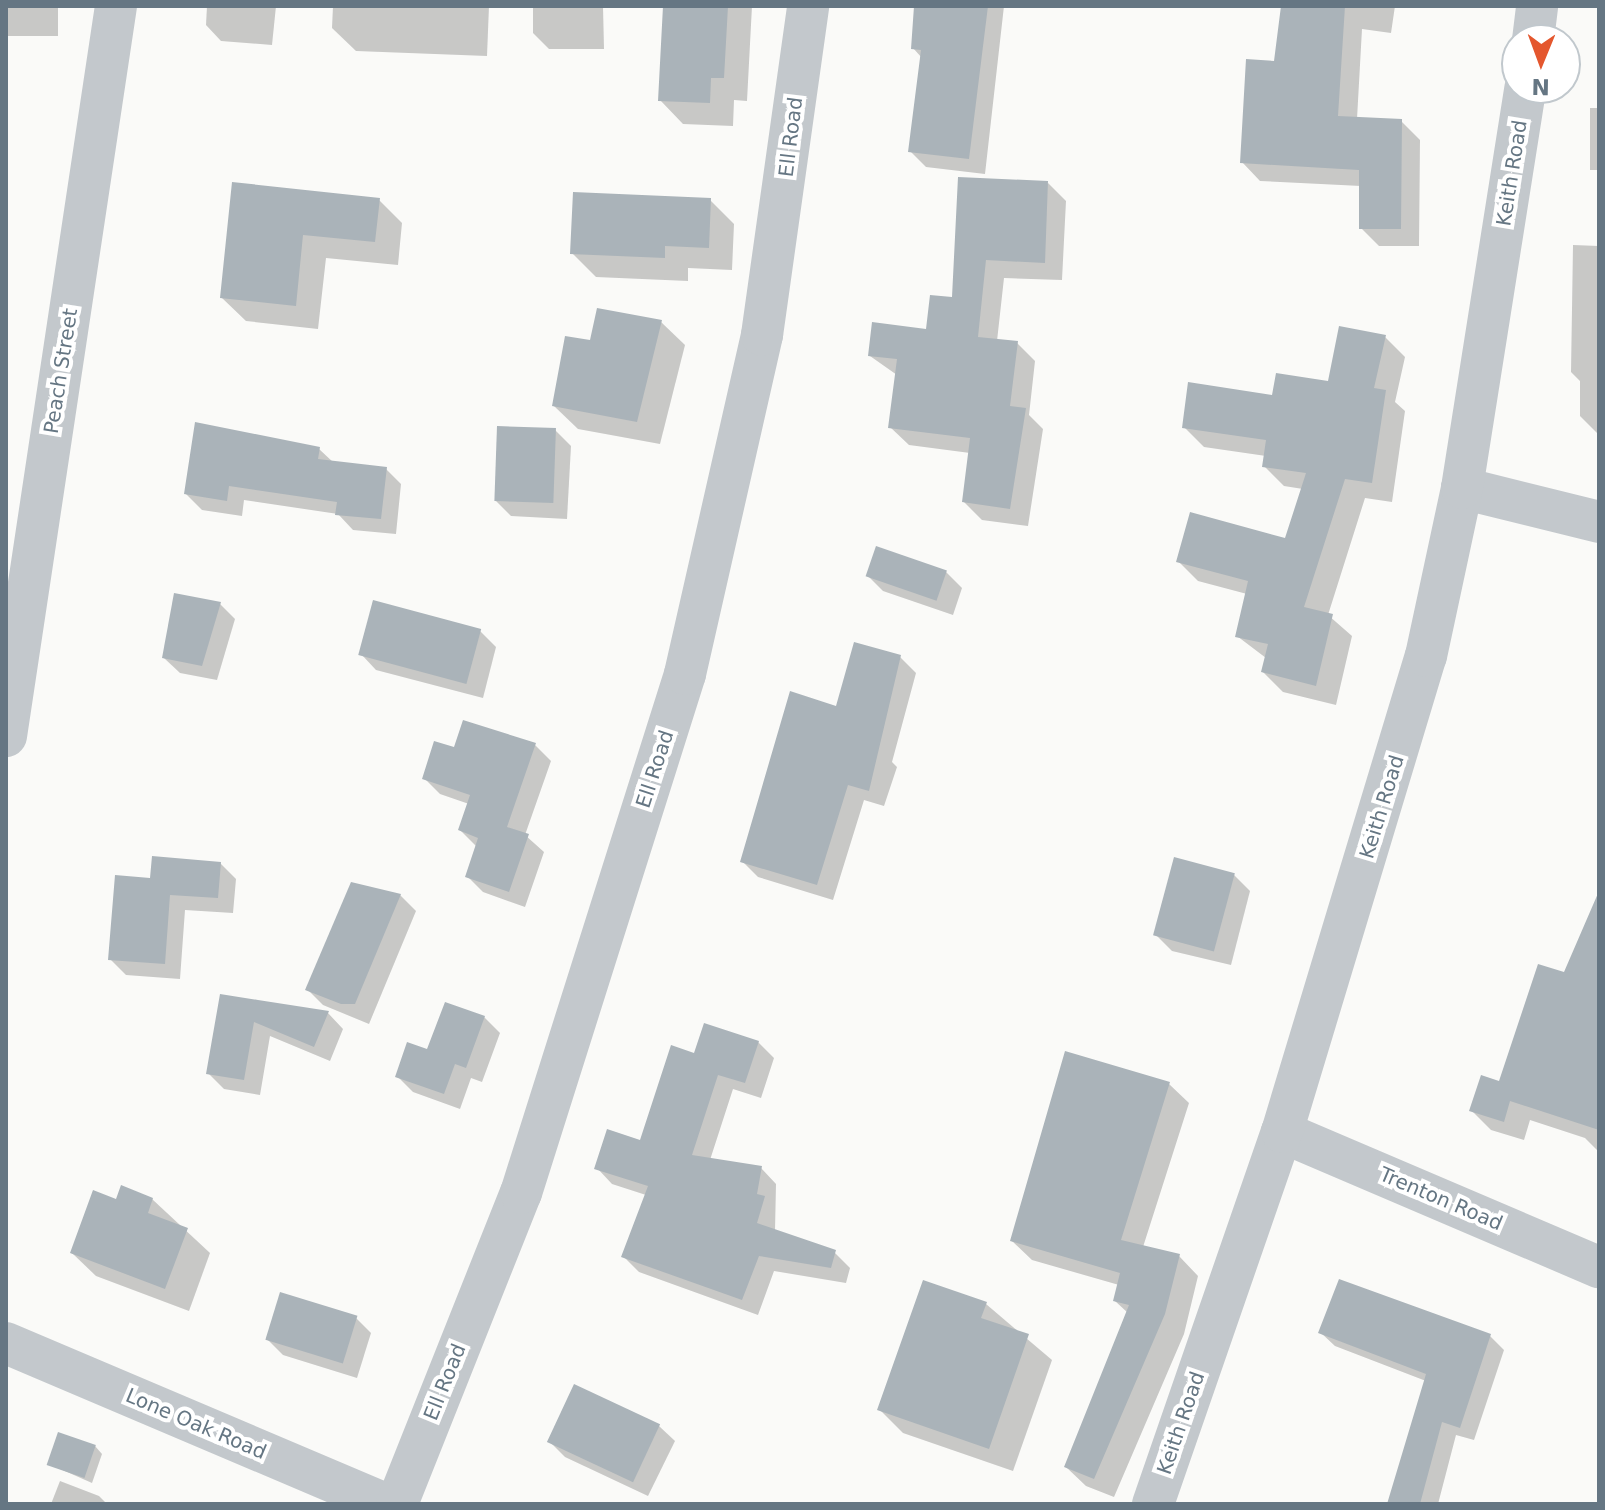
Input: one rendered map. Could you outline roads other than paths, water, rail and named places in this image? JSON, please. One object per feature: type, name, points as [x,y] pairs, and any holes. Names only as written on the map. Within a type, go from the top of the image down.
[{"type":"street","name":"Peach Street","points":[[6,736],[116,6]]},
{"type":"street","name":"Ell Road","points":[[397,1504],[521,1193],[685,674],[762,335],[808,6]]},
{"type":"street","name":"Keith Road","points":[[1153,1504],[1282,1132],[1426,656],[1462,488],[1522,104]]},
{"type":"street","points":[[1462,488],[1593,517]]},
{"type":"street","name":"Trenton Road","points":[[1282,1132],[1599,1267]]},
{"type":"street","name":"Lone Oak Road","points":[[6,1343],[386,1504]]}]
